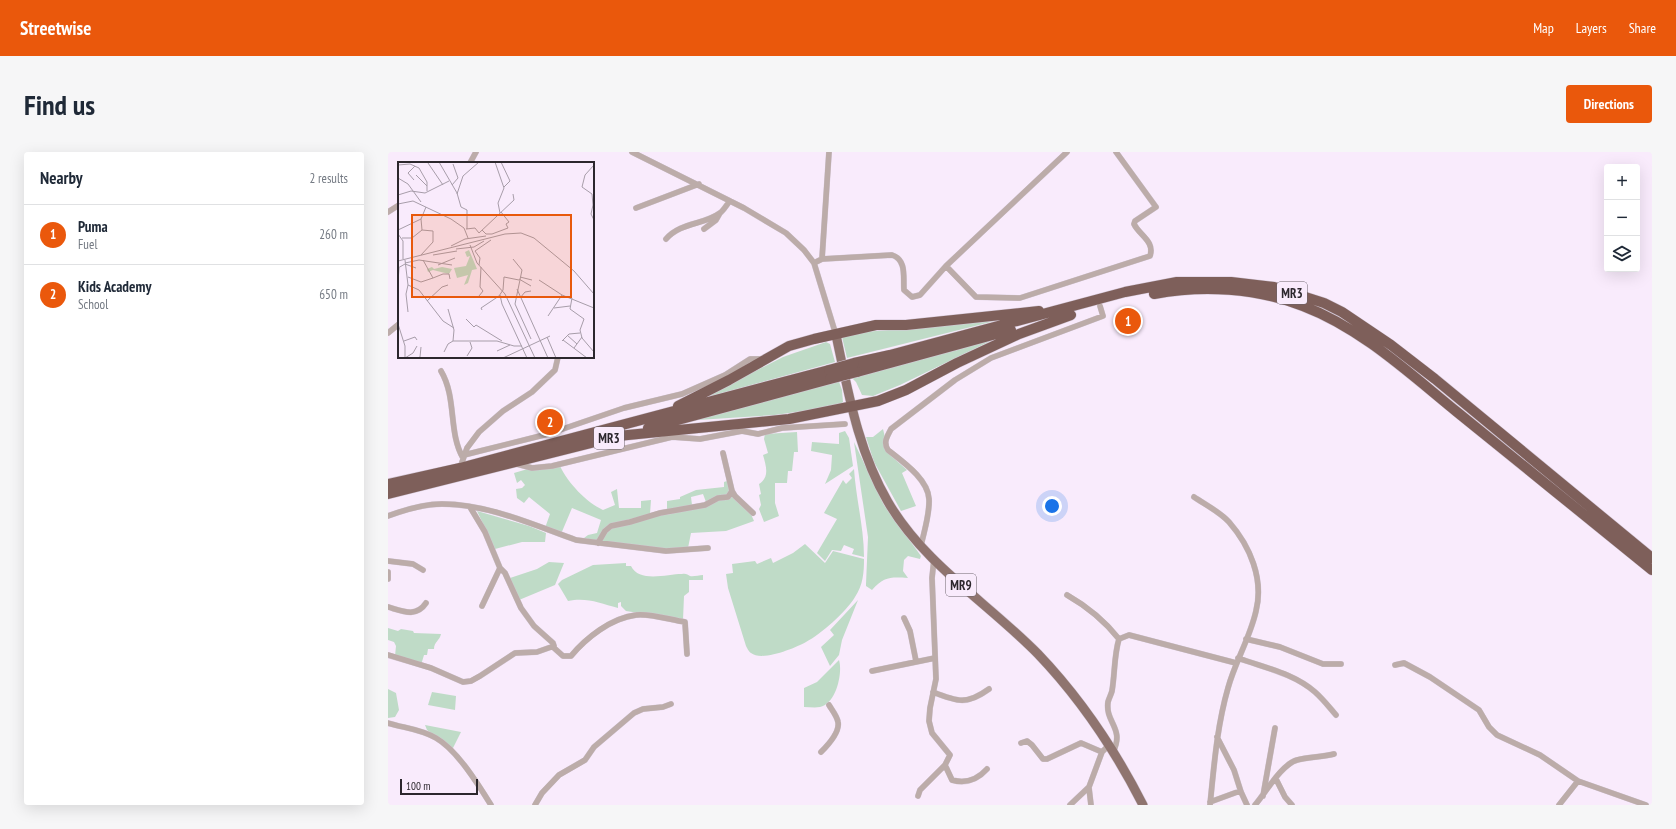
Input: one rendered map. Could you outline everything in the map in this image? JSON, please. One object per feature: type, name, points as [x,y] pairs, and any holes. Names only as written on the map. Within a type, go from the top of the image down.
[{"type":"highway","name":"MR3","points":[[1071,311],[1125,292],[1177,282],[1205,281],[1274,287],[1324,303],[1342,312],[1392,345],[1652,558]]},
{"type":"highway","name":"MR3","points":[[388,484],[460,468],[1071,311],[1100,306],[1126,298],[1178,290],[1228,290],[1252,293],[1290,302],[1336,321],[1383,353],[1652,570]]},
{"type":"highway","points":[[637,422],[683,404],[789,346],[876,325],[906,325],[1071,311]]},
{"type":"highway","points":[[618,436],[789,419],[878,401],[906,390],[957,363],[1071,311]]},
{"type":"highway","name":"MR3","points":[[388,494],[618,436],[829,374]]},
{"type":"main road","name":"MR9","points":[[836,335],[851,407],[870,466],[884,495],[907,530],[921,546],[1037,654],[1079,700],[1108,750],[1129,777],[1143,805]]},
{"type":"street","points":[[471,162],[476,152]]},
{"type":"street","points":[[632,152],[699,184],[775,225],[804,250],[814,263],[836,335]]},
{"type":"street","points":[[822,259],[829,152]]},
{"type":"street","points":[[814,263],[822,259],[892,255],[899,258],[902,263],[904,290],[912,297],[920,295],[946,266],[1067,152]]},
{"type":"street","points":[[946,266],[976,297],[1020,298],[1150,256],[1151,253],[1148,240],[1134,224],[1135,221],[1156,207],[1116,152]]},
{"type":"street","points":[[636,208],[699,184]]},
{"type":"street","points":[[704,230],[716,220],[730,201]]},
{"type":"street","points":[[388,212],[398,206]]},
{"type":"street","points":[[666,239],[670,234],[683,227],[720,213]]},
{"type":"street","points":[[921,546],[930,500],[928,491],[922,482],[885,446],[885,440],[891,429],[955,380],[991,358],[1103,316],[1100,306]]},
{"type":"street","points":[[1071,311],[1076,326]]},
{"type":"street","points":[[388,333],[398,325]]},
{"type":"street","points":[[460,468],[467,448],[479,432],[503,411],[532,392],[555,370],[558,358]]},
{"type":"street","points":[[464,456],[542,435],[618,410],[682,394],[725,375],[750,359],[767,359]]},
{"type":"street","points":[[441,372],[449,390],[458,445],[464,456]]},
{"type":"street","points":[[514,463],[532,468],[552,466],[672,437],[700,438],[742,432],[758,434],[782,428],[845,424]]},
{"type":"street","points":[[723,453],[732,491],[735,496],[753,513]]},
{"type":"street","points":[[598,543],[604,530],[611,526],[660,513],[705,505],[718,498],[728,497],[732,491]]},
{"type":"street","points":[[1194,497],[1228,521],[1245,544],[1256,568],[1259,585],[1256,611],[1237,660],[1220,716],[1210,803],[1240,791]]},
{"type":"street","points":[[388,516],[441,504],[480,508],[576,540],[666,551],[708,548]]},
{"type":"street","points":[[470,507],[485,532],[500,568],[508,580],[520,608],[534,626],[553,643],[553,647],[563,656],[571,656],[591,636],[604,628],[620,620],[636,615],[685,622],[687,654]]},
{"type":"street","points":[[918,796],[923,786],[945,765],[950,755],[932,733],[929,721],[936,679],[932,578],[934,559]]},
{"type":"street","points":[[388,562],[413,564],[423,570]]},
{"type":"street","points":[[482,606],[500,568]]},
{"type":"street","points":[[388,572],[388,579]]},
{"type":"street","points":[[1067,595],[1089,607],[1107,623],[1119,639]]},
{"type":"street","points":[[388,607],[413,613],[422,609],[426,603]]},
{"type":"street","points":[[904,618],[910,631],[916,661]]},
{"type":"street","points":[[1070,805],[1089,788],[1108,750],[1117,744],[1118,737],[1110,715],[1108,702],[1112,690],[1116,648],[1119,639],[1129,635],[1278,671],[1304,684],[1318,695],[1336,715]]},
{"type":"street","points":[[1246,639],[1280,647],[1323,664],[1341,664]]},
{"type":"street","points":[[388,655],[431,668],[463,682],[471,681],[480,676],[515,653],[537,652],[553,647]]},
{"type":"street","points":[[872,670],[935,658]]},
{"type":"street","points":[[1395,665],[1404,663],[1430,677],[1478,710],[1489,727],[1497,735],[1540,755],[1578,781],[1646,805]]},
{"type":"street","points":[[933,692],[946,697],[961,700],[974,699],[989,689]]},
{"type":"street","points":[[535,805],[542,793],[560,775],[584,760],[594,747],[634,713],[643,709],[663,707],[671,704]]},
{"type":"street","points":[[821,752],[828,744],[838,724],[838,720],[829,705]]},
{"type":"street","points":[[388,723],[420,731],[437,738],[469,771],[491,805]]},
{"type":"street","points":[[1263,797],[1275,728]]},
{"type":"street","points":[[1217,737],[1234,770],[1240,791],[1247,805]]},
{"type":"street","points":[[1021,743],[1027,741],[1043,759],[1047,759],[1081,743],[1108,750]]},
{"type":"street","points":[[1255,805],[1263,797],[1286,765],[1294,761],[1334,754]]},
{"type":"street","points":[[945,765],[952,780],[960,782],[980,777],[986,769]]},
{"type":"street","points":[[1276,779],[1285,797],[1292,805]]},
{"type":"street","points":[[1559,805],[1578,781]]},
{"type":"street","points":[[1089,788],[1091,805]]},
{"type":"green space","points":[[995,321],[847,358],[842,337],[864,332]]},
{"type":"green space","points":[[997,338],[900,385],[873,396],[862,395],[856,382],[850,376]]},
{"type":"green space","points":[[826,342],[830,344],[835,362],[700,399],[783,357]]},
{"type":"green space","points":[[838,379],[842,390],[843,402],[838,406],[775,415],[682,421]]},
{"type":"green space","points":[[883,429],[889,454],[907,470],[902,473],[916,506],[901,511],[874,462],[866,437],[873,437]]},
{"type":"green space","points":[[845,431],[849,438],[853,466],[825,484],[831,470],[832,455],[811,451],[812,442],[839,444],[839,433]]},
{"type":"green space","points":[[797,432],[798,452],[794,452],[792,471],[788,471],[787,483],[775,483],[775,503],[779,516],[764,522],[759,509],[761,505],[759,495],[761,494],[759,484],[766,475],[763,455],[768,453],[764,439],[765,434]]},
{"type":"green space","points":[[854,442],[884,505],[921,556],[920,559],[908,556],[904,560],[903,571],[908,578],[888,578],[876,585],[872,590],[866,586],[868,537]]},
{"type":"green space","points":[[560,466],[578,491],[597,507],[603,510],[615,505],[611,492],[617,489],[619,508],[641,508],[641,501],[651,500],[650,514],[619,522],[597,541],[584,538],[588,535],[597,533],[601,520],[572,508],[561,534],[545,528],[550,514],[529,497],[524,503],[517,498],[516,489],[522,488],[525,485],[521,480],[517,483],[514,473],[531,468]]},
{"type":"green space","points":[[854,469],[863,535],[864,557],[852,554],[854,549],[844,545],[841,551],[832,550],[825,561],[817,553],[837,519],[824,513],[843,480],[846,484],[852,478],[849,474]]},
{"type":"green space","points":[[727,481],[731,490],[727,496],[706,502],[703,494],[691,497],[692,505],[667,510],[667,501],[680,499],[680,497],[696,490],[724,487],[724,482]]},
{"type":"green space","points":[[732,493],[750,512],[754,521],[726,531],[691,533],[688,548],[663,549],[601,541],[608,529],[653,516],[671,514]]},
{"type":"green space","points":[[477,511],[529,526],[546,533],[545,542],[522,542],[495,549]]},
{"type":"green space","points":[[805,544],[825,563],[833,551],[864,559],[864,569],[860,588],[851,603],[833,622],[819,634],[806,642],[794,648],[770,655],[763,656],[751,653],[746,646],[728,588],[726,574],[733,573],[732,564],[755,561],[757,564],[771,558],[773,563],[793,553]]},
{"type":"green space","points":[[549,562],[564,563],[555,585],[519,600],[510,578],[537,569]]},
{"type":"green space","points":[[626,563],[626,566],[631,566],[635,571],[647,576],[683,574],[691,576],[703,575],[703,580],[689,580],[689,592],[684,596],[683,620],[626,611],[621,606],[621,602],[618,603],[618,608],[587,600],[568,601],[558,584],[562,580],[593,565]]},
{"type":"green space","points":[[858,600],[842,640],[839,655],[830,666],[821,647],[834,635],[830,630]]},
{"type":"green space","points":[[388,628],[398,631],[401,629],[413,631],[414,633],[441,634],[434,649],[428,649],[427,655],[424,655],[421,665],[395,656],[396,646],[394,642],[388,640]]},
{"type":"green space","points":[[839,660],[839,680],[830,700],[826,705],[820,707],[804,707],[804,688],[817,682]]},
{"type":"green space","points":[[388,689],[396,693],[399,710],[395,717],[388,718]]},
{"type":"green space","points":[[432,692],[456,696],[455,710],[428,705]]},
{"type":"green space","points":[[425,725],[461,732],[452,750],[427,730]]},
{"type":"place","name":"Puma","points":[[1128,321]]},
{"type":"place","name":"Kids Academy","points":[[550,422]]}]
